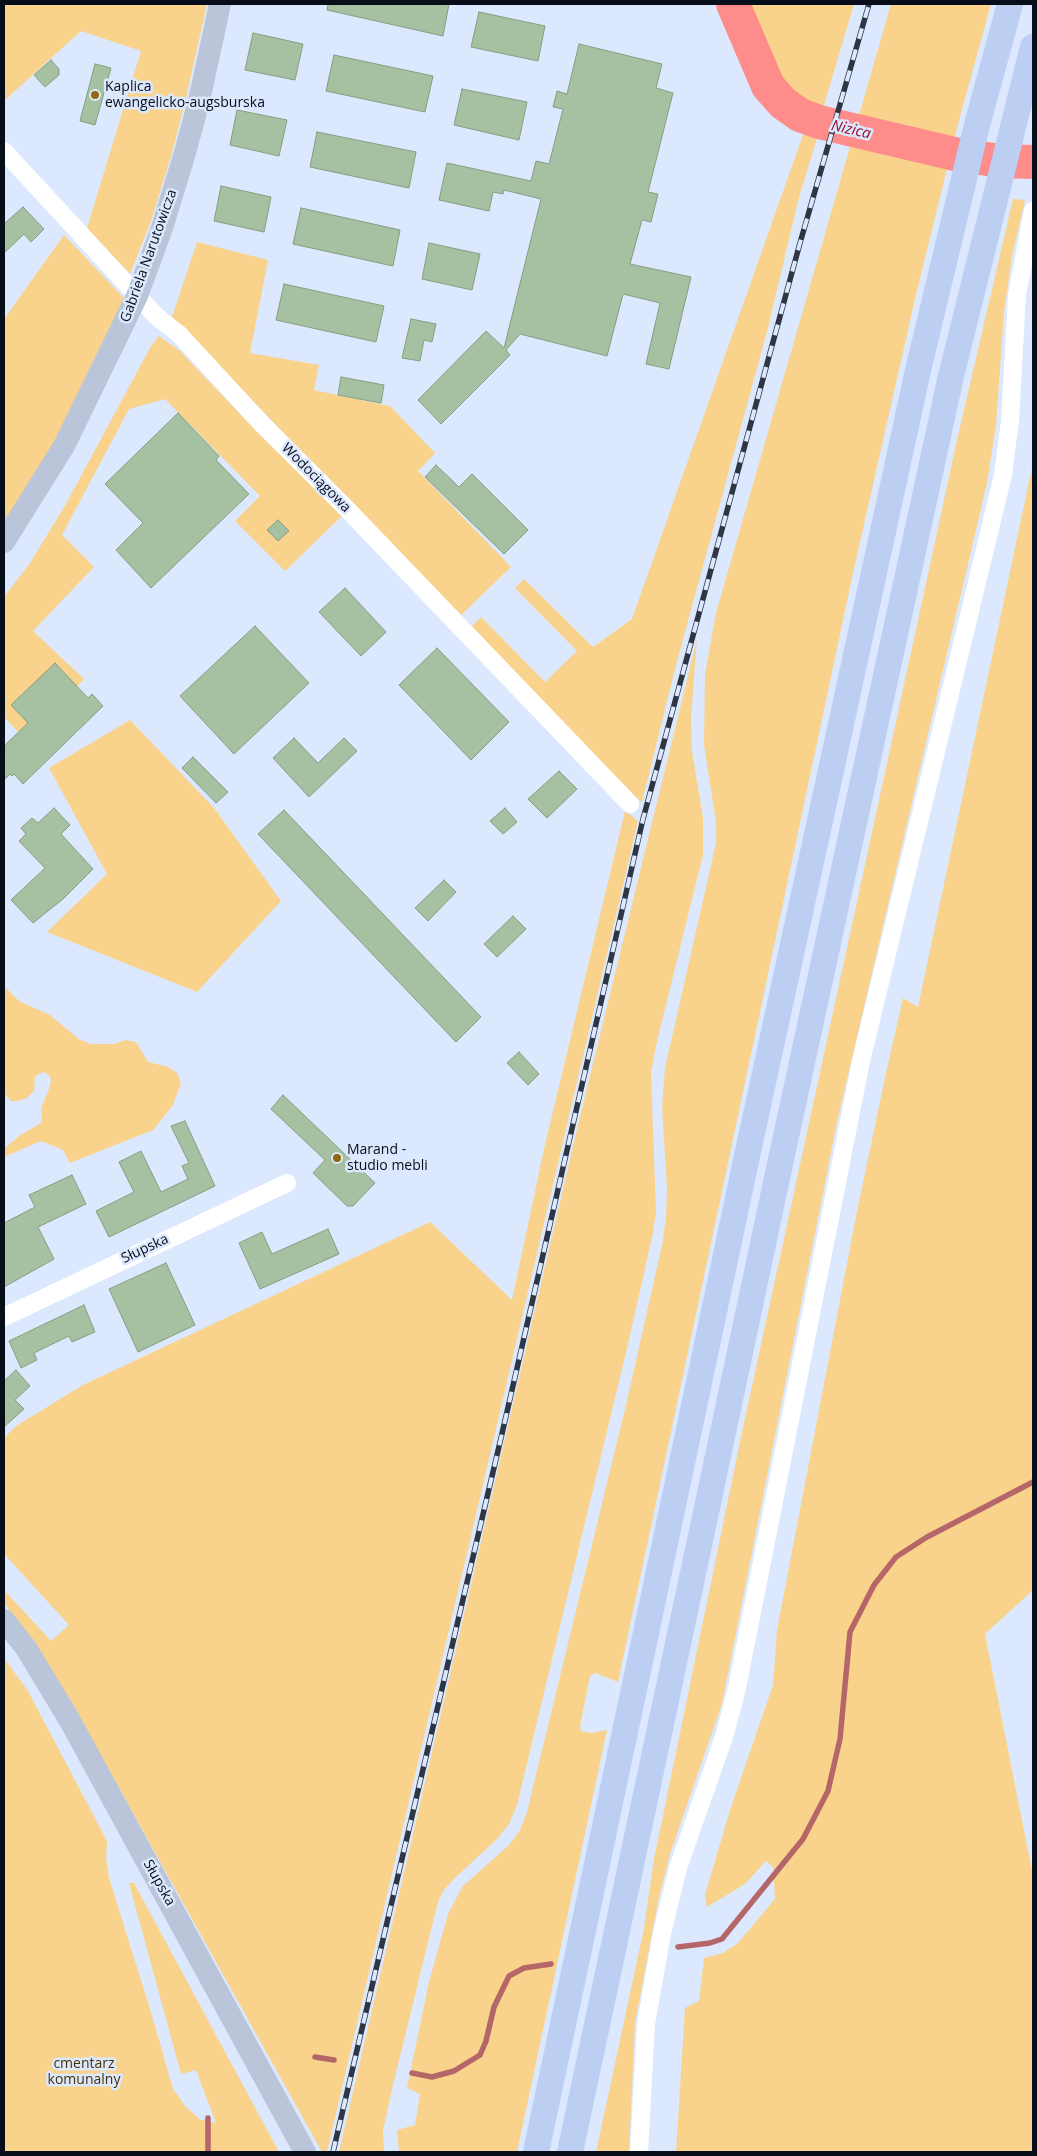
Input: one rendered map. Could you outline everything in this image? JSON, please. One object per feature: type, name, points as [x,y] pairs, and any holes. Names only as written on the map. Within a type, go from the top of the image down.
[{"type":"highway","points":[[536,2152],[758,1107],[919,366],[977,125],[1010,4]]},
{"type":"highway","points":[[570,2152],[948,386],[1033,47]]},
{"type":"main road","name":"Gabriela Narutowicza","points":[[4,542],[64,446],[137,296],[162,228],[184,156],[201,92],[220,4]]},
{"type":"main road","name":"Słupska","points":[[4,1620],[26,1648],[69,1719],[305,2152]]},
{"type":"street","name":"Wodociągowa","points":[[4,151],[157,317],[186,341],[261,423],[346,508],[630,804]]},
{"type":"street","points":[[640,2152],[646,2024],[662,1933],[678,1868],[726,1734],[737,1688],[861,1061],[1003,474],[1010,421],[1017,295],[1021,266],[1033,212]]},
{"type":"street","name":"Słupska","points":[[4,1316],[286,1183]]},
{"type":"green space","points":[[4,4],[207,4],[172,153],[150,224],[130,274],[87,228],[141,51],[81,31],[4,101]]},
{"type":"green space","points":[[745,4],[854,4],[822,112],[805,105],[791,95],[778,80]]},
{"type":"green space","points":[[891,4],[991,4],[958,124],[915,299],[853,573],[618,1682],[595,1673],[590,1676],[580,1726],[581,1731],[591,1733],[607,1730],[517,2152],[399,2152],[397,2130],[415,2125],[420,2094],[407,2088],[429,1982],[448,1914],[462,1887],[509,1845],[520,1830],[527,1812],[626,1405],[662,1245],[666,1217],[667,1188],[662,1107],[665,1068],[716,843],[716,822],[704,745],[705,674],[716,613]]},
{"type":"green space","points":[[804,132],[817,138],[798,201],[768,328],[676,665],[642,802],[628,791],[471,627],[481,617],[545,682],[577,651],[515,588],[524,579],[593,647],[632,619]]},
{"type":"green space","points":[[1013,199],[1025,200],[1012,256],[1004,312],[996,425],[987,483],[837,1122],[722,1704],[670,1854],[659,1897],[635,2023],[629,2152],[596,2152],[644,1928],[654,1859],[741,1437],[957,440]]},
{"type":"green space","points":[[64,235],[124,298],[55,441],[4,525],[4,319]]},
{"type":"green space","points":[[197,242],[268,260],[250,353],[319,365],[314,390],[390,406],[435,453],[418,471],[511,567],[460,616],[172,317]]},
{"type":"green space","points":[[159,336],[180,351],[262,437],[343,515],[285,571],[235,521],[260,496],[165,399],[129,409],[62,535],[94,567],[33,631],[84,679],[28,742],[4,717],[4,597],[30,563],[66,504],[151,346]]},
{"type":"green space","points":[[1033,463],[1033,1590],[985,1634],[1033,1876],[1033,2152],[676,2152],[685,2008],[699,2001],[704,1958],[723,1953],[737,1944],[775,1899],[773,1867],[766,1861],[745,1884],[707,1907],[705,1895],[730,1810],[773,1685],[777,1630],[857,1211],[886,1073],[903,998],[918,1007]]},
{"type":"green space","points":[[697,639],[691,718],[692,751],[703,818],[703,855],[657,1041],[651,1073],[656,1211],[653,1233],[628,1344],[517,1805],[509,1824],[498,1838],[455,1878],[444,1890],[438,1902],[392,2089],[383,2131],[384,2152],[339,2152],[578,1125]]},
{"type":"green space","points":[[130,720],[214,808],[281,901],[197,992],[47,932],[107,874],[49,768]]},
{"type":"green space","points":[[625,811],[638,821],[327,2152],[322,2152],[66,1693],[4,1603],[4,1590],[51,1641],[69,1625],[4,1554],[4,1438],[16,1426],[83,1385],[430,1222],[512,1300],[544,1149]]},
{"type":"green space","points":[[4,986],[19,1001],[50,1015],[79,1039],[90,1044],[114,1044],[125,1040],[136,1042],[148,1062],[168,1067],[177,1073],[181,1083],[173,1105],[153,1130],[70,1163],[63,1150],[41,1141],[4,1157],[5,1148],[19,1136],[41,1123],[41,1108],[51,1080],[49,1075],[44,1072],[39,1074],[35,1077],[34,1091],[27,1098],[18,1101],[11,1101],[4,1093]]},
{"type":"green space","name":"cmentarz komunalny","points":[[4,1658],[28,1691],[107,1841],[106,1858],[109,1878],[173,2089],[186,2107],[201,2120],[216,2123],[196,2070],[181,2074],[129,1883],[134,1883],[279,2152],[4,2152]]},
{"type":"building","points":[[328,4],[449,4],[443,36],[327,10]]},
{"type":"building","points":[[479,12],[545,26],[538,61],[471,47]]},
{"type":"building","points":[[253,33],[303,44],[295,80],[245,70]]},
{"type":"building","points":[[579,44],[662,64],[656,88],[673,93],[648,192],[658,194],[651,222],[642,220],[630,264],[691,277],[669,369],[646,364],[660,303],[623,294],[607,356],[520,334],[506,350],[510,355],[441,424],[418,400],[486,331],[504,348],[541,199],[504,190],[503,194],[493,192],[489,211],[439,200],[447,163],[531,181],[536,161],[549,164],[563,109],[553,107],[557,91],[567,94]]},
{"type":"building","points":[[334,55],[433,76],[425,112],[326,91]]},
{"type":"building","points":[[51,60],[59,69],[59,75],[45,87],[34,75]]},
{"type":"building","name":"Kaplica ewangelicko-augsburska","points":[[95,64],[111,68],[95,125],[80,121]]},
{"type":"building","points":[[462,89],[527,102],[519,140],[454,125]]},
{"type":"building","points":[[237,110],[287,120],[279,156],[230,145]]},
{"type":"building","points":[[317,132],[416,152],[409,188],[310,167]]},
{"type":"building","points":[[221,186],[271,197],[264,232],[214,221]]},
{"type":"building","points":[[23,207],[44,229],[31,242],[24,234],[4,253],[4,224]]},
{"type":"building","points":[[301,208],[400,230],[393,266],[293,244]]},
{"type":"building","points":[[429,243],[480,254],[472,290],[422,279]]},
{"type":"building","points":[[284,284],[384,306],[376,342],[276,320]]},
{"type":"building","points":[[411,319],[436,324],[432,342],[424,340],[420,361],[402,358]]},
{"type":"building","points":[[341,377],[384,385],[381,403],[338,395]]},
{"type":"building","points":[[178,413],[219,456],[216,460],[249,494],[151,588],[116,550],[143,523],[105,484]]},
{"type":"building","points":[[436,465],[459,487],[472,474],[528,530],[504,554],[425,477]]},
{"type":"building","points":[[278,520],[289,531],[278,541],[267,530]]},
{"type":"building","points":[[345,588],[386,632],[361,656],[319,612]]},
{"type":"building","points":[[255,626],[309,683],[234,754],[180,696]]},
{"type":"building","points":[[437,648],[509,722],[471,760],[399,685]]},
{"type":"building","points":[[55,663],[88,698],[92,694],[103,706],[23,784],[14,774],[12,776],[10,774],[4,780],[4,746],[28,723],[11,705]]},
{"type":"building","points":[[294,738],[318,763],[344,738],[357,751],[309,797],[273,758]]},
{"type":"building","points":[[193,757],[228,792],[216,803],[182,768]]},
{"type":"building","points":[[559,771],[577,789],[547,818],[528,799]]},
{"type":"building","points":[[54,808],[70,825],[61,834],[93,869],[63,899],[33,923],[11,900],[45,868],[19,841],[26,834],[21,828],[32,818],[38,823]]},
{"type":"building","points":[[505,808],[517,822],[503,834],[490,821]]},
{"type":"building","points":[[284,810],[481,1017],[456,1042],[258,834]]},
{"type":"building","points":[[444,880],[456,892],[428,921],[415,908]]},
{"type":"building","points":[[513,916],[526,929],[497,957],[484,944]]},
{"type":"building","points":[[519,1052],[539,1074],[528,1085],[507,1063]]},
{"type":"building","points":[[283,1095],[375,1183],[353,1206],[347,1206],[313,1173],[325,1160],[271,1109]]},
{"type":"building","points":[[185,1121],[215,1186],[109,1237],[96,1211],[134,1192],[119,1162],[141,1151],[161,1192],[188,1179],[182,1166],[189,1163],[171,1126]]},
{"type":"building","points":[[72,1175],[86,1204],[38,1227],[54,1259],[4,1287],[4,1223],[35,1207],[29,1195]]},
{"type":"building","points":[[328,1229],[339,1254],[260,1289],[239,1243],[262,1232],[272,1254]]},
{"type":"building","points":[[166,1263],[195,1325],[138,1352],[109,1289]]},
{"type":"building","points":[[84,1305],[95,1332],[72,1342],[69,1336],[34,1353],[37,1360],[21,1368],[9,1341]]},
{"type":"building","points":[[16,1370],[30,1386],[15,1400],[24,1409],[4,1427],[4,1381]]},
{"type":"waterway","name":"Nizica","points":[[733,4],[768,86],[783,103],[800,115],[819,122],[959,155],[1001,161],[1033,162]]},
{"type":"waterway","points":[[678,1947],[710,1943],[722,1939],[803,1839],[828,1791],[840,1739],[850,1632],[874,1585],[896,1557],[927,1537],[1033,1482]]},
{"type":"waterway","points":[[412,2073],[432,2077],[454,2071],[480,2055],[486,2041],[494,2007],[509,1976],[524,1968],[551,1964]]},
{"type":"waterway","points":[[315,2057],[334,2060]]},
{"type":"waterway","points":[[208,2118],[208,2152]]},
{"type":"railway","points":[[333,2152],[501,1438],[643,819],[800,243],[869,4]]},
{"type":"place","name":"Kaplica ewangelicko-augsburska","points":[[95,95]]},
{"type":"place","name":"Marand - studio mebli","points":[[337,1158]]}]
